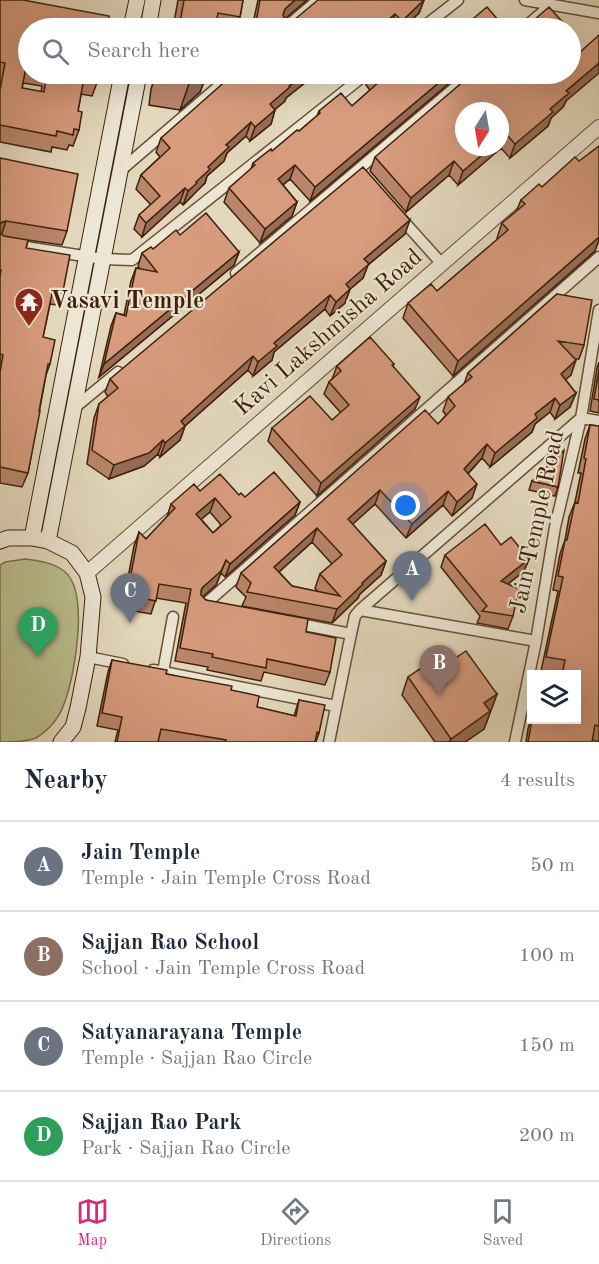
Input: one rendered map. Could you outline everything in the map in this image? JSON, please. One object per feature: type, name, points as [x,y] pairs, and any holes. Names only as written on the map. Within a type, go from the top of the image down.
[{"type":"main road","points":[[133,18],[137,0]]},
{"type":"main road","points":[[150,18],[153,0]]},
{"type":"main road","points":[[32,538],[120,84]]},
{"type":"main road","points":[[48,541],[136,84]]},
{"type":"main road","points":[[0,541],[8,538],[48,541],[72,553],[87,573],[93,597],[88,657],[73,727],[61,742]]},
{"type":"street","points":[[297,18],[318,0]]},
{"type":"street","points":[[435,18],[458,0]]},
{"type":"street","points":[[525,0],[599,13]]},
{"type":"street","points":[[536,18],[551,5]]},
{"type":"street","points":[[120,171],[221,84]]},
{"type":"street","points":[[0,243],[103,259],[129,260],[135,258],[353,84]]},
{"type":"street","points":[[224,284],[363,174],[460,84]]},
{"type":"street","name":"Kavi Lakshmisha Road","points":[[87,573],[599,127]]},
{"type":"street","points":[[389,204],[442,264]]},
{"type":"street","points":[[214,608],[203,606],[599,257]]},
{"type":"street","name":"Jain Temple Road","points":[[515,742],[536,641],[555,527],[581,418],[599,310]]},
{"type":"street","points":[[58,406],[74,409],[124,367]]},
{"type":"street","points":[[328,742],[351,634],[360,610],[581,418],[599,421]]},
{"type":"street","points":[[360,610],[536,641]]},
{"type":"street","points":[[163,672],[173,617]]},
{"type":"street","points":[[282,621],[351,634]]},
{"type":"street","points":[[88,657],[336,706]]},
{"type":"green space","points":[[25,559],[55,566],[64,571],[72,581],[77,596],[78,614],[76,655],[64,704],[53,723],[36,738],[0,742],[0,565]]},
{"type":"building","points":[[0,0],[23,0],[109,16],[109,18],[18,18],[18,84],[23,84],[22,88],[44,92],[45,84],[83,84],[78,111],[82,112],[79,130],[74,129],[73,135],[57,131],[56,136],[0,125],[0,90],[5,63],[0,62]]},
{"type":"building","points":[[184,0],[243,0],[240,17],[218,13],[217,18],[181,18]]},
{"type":"building","points":[[260,0],[295,0],[285,9],[284,18],[257,18]]},
{"type":"building","points":[[318,0],[424,0],[405,18],[399,18],[395,14],[390,18],[296,18]]},
{"type":"building","points":[[487,7],[496,18],[474,18]]},
{"type":"building","points":[[549,7],[559,18],[536,18]]},
{"type":"building","points":[[599,35],[599,63],[581,78],[581,51]]},
{"type":"building","points":[[222,84],[292,84],[270,104],[275,110],[255,127],[251,122],[226,145],[229,147],[208,167],[210,169],[197,183],[188,191],[185,188],[146,223],[139,215],[160,196],[141,175],[170,148],[161,138]]},
{"type":"building","points":[[377,84],[437,84],[315,187],[295,165],[278,179],[297,202],[265,229],[229,188],[255,165],[253,163],[271,149],[272,151],[297,130],[299,131],[341,93],[352,106]]},
{"type":"building","points":[[460,84],[574,84],[566,91],[569,93],[550,109],[553,112],[515,144],[509,137],[509,102],[455,102],[455,156],[480,156],[463,171],[454,161],[411,198],[375,157]]},
{"type":"building","points":[[599,146],[599,237],[458,361],[408,303],[431,284],[437,291],[508,230],[502,223],[525,204],[521,200],[539,184],[542,187],[575,157],[579,161]]},
{"type":"building","points":[[0,158],[78,174],[67,231],[6,221],[0,224]]},
{"type":"building","points":[[363,167],[410,220],[364,259],[369,264],[346,284],[350,289],[336,302],[330,295],[274,343],[277,346],[258,362],[253,356],[181,421],[185,426],[165,443],[163,440],[149,453],[114,465],[92,450],[99,404],[118,388],[110,379]]},
{"type":"building","points":[[206,213],[239,252],[104,364],[116,313],[126,316],[136,268],[157,272],[142,253],[151,247],[153,249],[176,230],[180,235]]},
{"type":"building","points":[[0,233],[4,236],[28,240],[26,248],[70,255],[63,291],[53,289],[43,337],[55,340],[50,364],[48,364],[28,473],[0,467],[0,372],[3,355],[0,354]]},
{"type":"building","points":[[557,294],[592,300],[584,345],[558,341],[576,360],[561,374],[576,393],[560,405],[555,398],[535,414],[537,418],[495,453],[487,444],[464,469],[477,484],[457,502],[448,491],[412,524],[380,490],[348,519],[386,561],[337,609],[247,592],[251,583],[241,573],[425,410],[438,424],[455,406],[448,397],[472,377],[468,373]],"holes":[[[317,528],[342,555],[320,574],[340,596],[292,586],[274,567]]]},
{"type":"building","points":[[370,337],[420,397],[321,483],[272,428],[310,396],[332,420],[349,405],[329,382],[341,371],[337,366]]},
{"type":"building","points":[[599,370],[599,400],[594,399]]},
{"type":"building","points":[[590,425],[599,426],[599,726],[595,725],[592,742],[528,742],[531,724],[581,724],[581,670],[563,670],[565,660],[546,657],[563,577],[558,576],[575,502],[578,503],[586,459],[584,458]]},
{"type":"building","points":[[564,450],[558,487],[532,481]]},
{"type":"building","points":[[274,472],[300,502],[230,564],[226,560],[221,571],[202,588],[201,595],[206,600],[308,619],[306,632],[336,638],[330,672],[267,659],[266,668],[180,648],[191,589],[159,584],[156,601],[127,595],[139,532],[146,539],[175,508],[171,504],[194,484],[200,491],[220,474],[239,495],[241,493],[245,497]],"holes":[[[215,498],[231,517],[213,533],[196,514]]]},
{"type":"building","points":[[485,524],[501,545],[511,537],[529,559],[501,581],[519,589],[513,616],[482,611],[487,606],[445,555]]},
{"type":"building","points":[[448,650],[454,659],[466,651],[497,694],[484,703],[490,711],[451,739],[408,677]]},
{"type":"building","points":[[112,660],[167,670],[166,674],[232,686],[231,690],[259,696],[257,707],[296,716],[299,700],[325,705],[319,733],[317,732],[315,742],[226,742],[226,740],[161,729],[158,742],[117,742],[122,717],[102,713]]},
{"type":"place","name":"Vasavi Temple","points":[[29,328]]},
{"type":"place","name":"Jain Temple","points":[[412,601]]},
{"type":"place","name":"Satyanarayana Temple","points":[[130,623]]},
{"type":"place","name":"Sajjan Rao Park","points":[[38,657]]},
{"type":"place","name":"Sajjan Rao School","points":[[439,695]]}]
